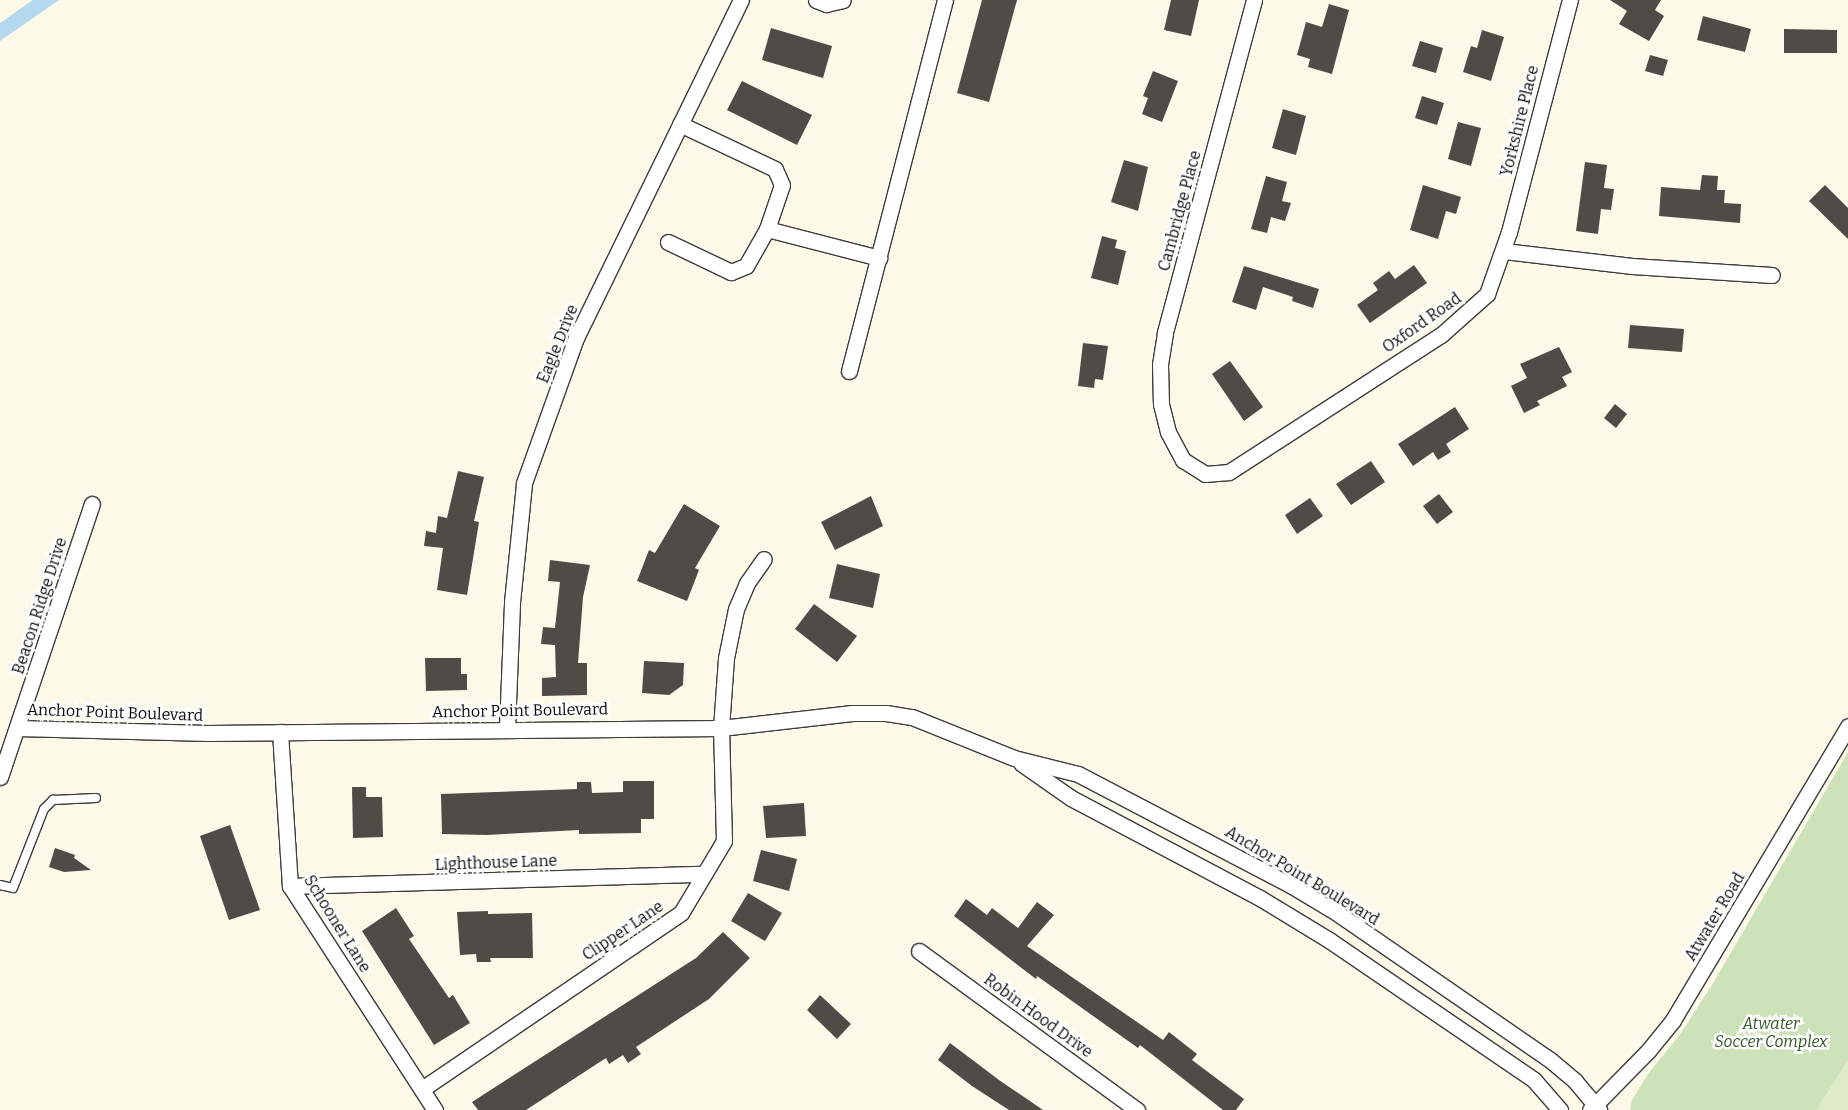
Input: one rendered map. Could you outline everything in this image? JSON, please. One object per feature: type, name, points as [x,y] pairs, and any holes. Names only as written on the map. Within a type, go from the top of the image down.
[{"type":"street","name":"Eagle Drive","points":[[507,728],[512,602],[524,483],[576,338],[741,0]]},
{"type":"street","points":[[816,0],[826,4],[843,0]]},
{"type":"street","points":[[849,371],[945,0]]},
{"type":"street","name":"Cambridge Place","points":[[1168,432],[1159,383],[1165,333],[1254,0]]},
{"type":"street","name":"Yorkshire Place","points":[[1504,251],[1570,0]]},
{"type":"street","points":[[668,242],[731,272],[746,266],[767,229],[782,185],[775,169],[680,124]]},
{"type":"street","points":[[767,229],[879,258]]},
{"type":"street","points":[[1504,251],[1632,266],[1772,275]]},
{"type":"street","name":"Oxford Road","points":[[1168,432],[1178,454],[1193,469],[1205,474],[1230,472],[1441,334],[1474,308],[1494,281],[1504,251]]},
{"type":"street","name":"Beacon Ridge Drive","points":[[0,777],[92,504]]},
{"type":"street","name":"Clipper Lane","points":[[422,1089],[681,913],[724,841],[721,728],[726,658],[736,608],[747,583],[764,559]]},
{"type":"street","name":"Anchor Point Boulevard","points":[[17,728],[76,732],[721,728],[852,713],[886,713],[956,732],[1014,758],[1078,774],[1251,864],[1337,913],[1549,1059],[1595,1108]]},
{"type":"street","name":"Atwater Road","points":[[1595,1108],[1648,1051],[1673,1020],[1848,726]]},
{"type":"street","name":"Schooner Lane","points":[[280,732],[290,886],[436,1110]]},
{"type":"street","name":"Anchor Point Boulevard","points":[[1014,758],[1071,798],[1260,898],[1329,940],[1534,1080],[1560,1110]]},
{"type":"street","name":"Lighthouse Lane","points":[[290,886],[704,874]]},
{"type":"street","name":"Robin Hood Drive","points":[[919,951],[1137,1110]]},
{"type":"lane","points":[[0,885],[13,888],[44,809],[53,800],[96,798]]},
{"type":"green space","name":"Atwater Soccer Complex","points":[[1848,752],[1848,1110],[1630,1110],[1632,1100],[1648,1074],[1681,1033],[1712,985]]},
{"type":"green space","points":[[1848,1060],[1848,1110],[1816,1110]]},
{"type":"water","points":[[33,0],[59,0],[0,41],[0,23]]},
{"type":"building","points":[[982,0],[1017,0],[989,102],[957,93]]},
{"type":"building","points":[[1171,0],[1199,0],[1191,36],[1164,30]]},
{"type":"building","points":[[1610,0],[1661,0],[1655,10],[1664,16],[1649,41],[1619,24],[1627,11]]},
{"type":"building","points":[[1329,4],[1349,10],[1332,74],[1308,67],[1310,59],[1297,55],[1306,22],[1322,27]]},
{"type":"building","points":[[1703,16],[1751,29],[1745,52],[1697,40]]},
{"type":"building","points":[[771,28],[832,46],[823,78],[762,60]]},
{"type":"building","points":[[1784,29],[1837,30],[1837,53],[1784,53]]},
{"type":"building","points":[[1482,30],[1504,37],[1491,81],[1463,72],[1471,46],[1477,48]]},
{"type":"building","points":[[1420,41],[1443,48],[1436,73],[1412,66]]},
{"type":"building","points":[[1650,55],[1668,60],[1663,76],[1645,71]]},
{"type":"building","points":[[1153,71],[1178,81],[1162,122],[1142,114],[1148,98],[1143,96]]},
{"type":"building","points":[[742,81],[812,115],[797,145],[727,110]]},
{"type":"building","points":[[1422,96],[1444,103],[1437,125],[1415,118]]},
{"type":"building","points":[[1283,109],[1306,116],[1296,155],[1272,148]]},
{"type":"building","points":[[1458,122],[1481,128],[1471,166],[1448,159]]},
{"type":"building","points":[[1124,160],[1148,167],[1138,211],[1111,202]]},
{"type":"building","points":[[1585,162],[1607,165],[1604,188],[1614,189],[1611,210],[1601,209],[1598,234],[1576,231]]},
{"type":"building","points":[[1702,175],[1718,176],[1717,190],[1725,190],[1724,203],[1741,204],[1740,223],[1659,216],[1661,187],[1700,190]]},
{"type":"building","points":[[1266,176],[1287,182],[1282,201],[1291,203],[1285,221],[1271,217],[1267,233],[1251,229]]},
{"type":"building","points":[[1423,185],[1461,197],[1456,214],[1446,211],[1438,239],[1410,230]]},
{"type":"building","points":[[1825,185],[1848,208],[1848,239],[1809,201]]},
{"type":"building","points":[[1102,236],[1117,240],[1115,248],[1126,251],[1118,285],[1091,278]]},
{"type":"building","points":[[1414,265],[1427,283],[1370,323],[1357,305],[1378,290],[1373,283],[1389,271],[1395,279]]},
{"type":"building","points":[[1244,266],[1319,289],[1313,308],[1292,301],[1293,297],[1263,287],[1256,310],[1232,302]]},
{"type":"building","points":[[1630,325],[1684,329],[1682,352],[1628,348]]},
{"type":"building","points":[[1083,343],[1108,346],[1103,380],[1095,379],[1094,388],[1078,386]]},
{"type":"building","points":[[1559,347],[1572,372],[1562,377],[1567,386],[1537,401],[1540,405],[1524,413],[1511,386],[1527,378],[1520,364]]},
{"type":"building","points":[[1230,361],[1263,407],[1244,421],[1212,374]]},
{"type":"building","points":[[1615,404],[1627,414],[1616,428],[1604,418]]},
{"type":"building","points":[[1455,407],[1469,429],[1446,444],[1451,452],[1438,460],[1433,452],[1413,466],[1398,444]]},
{"type":"building","points":[[1371,461],[1385,482],[1351,505],[1336,484]]},
{"type":"building","points":[[458,471],[484,477],[474,521],[479,522],[467,595],[437,590],[443,548],[424,546],[426,531],[436,533],[438,516],[447,518]]},
{"type":"building","points":[[1439,494],[1453,512],[1437,524],[1423,506]]},
{"type":"building","points":[[871,496],[883,526],[835,550],[821,522]]},
{"type":"building","points":[[1310,498],[1323,516],[1297,534],[1285,515]]},
{"type":"building","points":[[684,504],[720,526],[695,568],[699,570],[687,601],[637,581],[649,550],[655,553]]},
{"type":"building","points":[[550,560],[590,565],[583,597],[578,663],[587,663],[587,695],[542,696],[542,678],[556,677],[555,645],[541,644],[543,627],[555,628],[560,582],[548,581]]},
{"type":"building","points":[[837,564],[880,574],[873,608],[829,598]]},
{"type":"building","points":[[814,604],[857,636],[837,662],[795,629]]},
{"type":"building","points":[[425,658],[461,658],[461,674],[467,674],[467,690],[426,691]]},
{"type":"building","points":[[644,661],[684,663],[683,685],[669,695],[642,693]]},
{"type":"building","points":[[623,781],[654,781],[654,819],[641,819],[641,833],[579,834],[579,830],[486,835],[442,834],[441,794],[577,789],[577,782],[591,782],[592,793],[623,792]]},
{"type":"building","points":[[352,787],[366,787],[366,797],[382,797],[383,837],[353,838]]},
{"type":"building","points":[[804,803],[806,836],[766,838],[763,806]]},
{"type":"building","points":[[230,825],[260,910],[229,920],[200,836]]},
{"type":"building","points":[[55,848],[75,855],[74,858],[91,870],[64,872],[49,867]]},
{"type":"building","points":[[761,850],[797,859],[789,891],[753,881]]},
{"type":"building","points":[[748,893],[782,913],[765,941],[731,921]]},
{"type":"building","points":[[966,899],[987,915],[992,908],[1018,928],[1037,902],[1054,915],[1027,946],[1163,1040],[1169,1032],[1197,1054],[1192,1060],[1244,1099],[1236,1110],[1223,1110],[1140,1045],[1138,1048],[1037,976],[1036,979],[954,916]]},
{"type":"building","points":[[396,908],[414,936],[409,939],[449,998],[453,995],[470,1023],[434,1045],[362,931]]},
{"type":"building","points":[[488,911],[488,914],[532,913],[533,958],[490,958],[491,962],[477,962],[476,954],[460,955],[457,912]]},
{"type":"building","points":[[723,932],[750,958],[709,999],[636,1047],[641,1054],[628,1063],[623,1055],[609,1064],[606,1058],[526,1110],[478,1110],[472,1102],[696,958]]},
{"type":"building","points":[[820,995],[851,1024],[837,1039],[807,1010]]},
{"type":"building","points":[[950,1043],[1043,1110],[1009,1110],[972,1086],[938,1060]]}]
